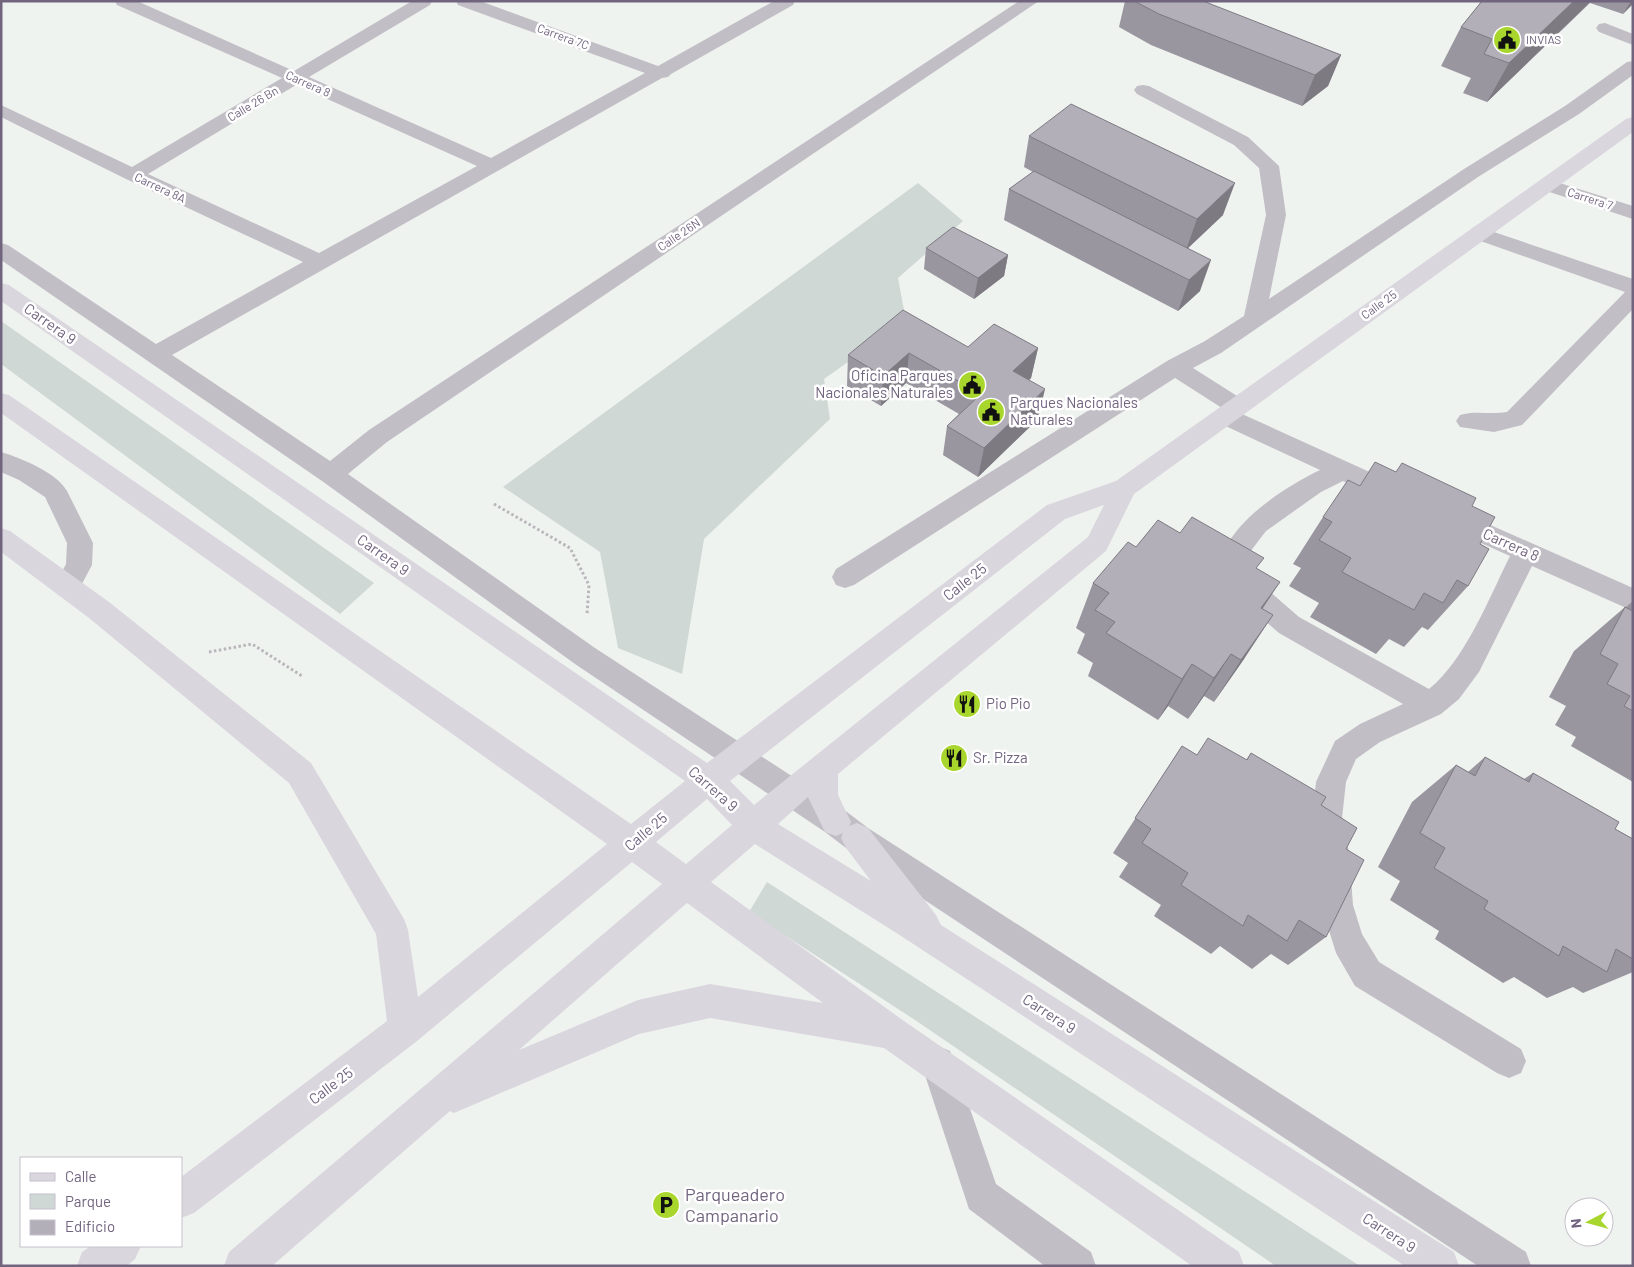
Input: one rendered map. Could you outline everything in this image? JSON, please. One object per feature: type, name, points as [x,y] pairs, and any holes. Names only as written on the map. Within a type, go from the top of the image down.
[{"type":"main road","name":"Calle 25","points":[[182,1199],[405,1029],[633,844],[708,780],[1056,512],[1125,488],[1633,123]]},
{"type":"main road","name":"Carrera 9","points":[[1,290],[708,780],[754,825],[1440,1266]]},
{"type":"main road","points":[[1,400],[633,844],[892,1033],[938,1063],[1225,1266]]},
{"type":"main road","name":"Calle 25","points":[[243,1266],[685,883],[825,765],[1097,544],[1125,488]]},
{"type":"main road","points":[[1,538],[99,610],[300,773],[392,930],[405,1029]]},
{"type":"main road","points":[[825,765],[820,782],[824,804],[938,943]]},
{"type":"main road","points":[[430,1104],[638,1017],[710,1001],[892,1033]]},
{"type":"main road","points":[[96,1266],[121,1247]]},
{"type":"street","name":"Carrera 8","points":[[123,1],[493,166]]},
{"type":"street","name":"Calle 26 Bn","points":[[133,175],[424,1]]},
{"type":"street","name":"Carrera 7C","points":[[464,1],[662,73]]},
{"type":"street","points":[[154,355],[662,73],[787,1]]},
{"type":"street","name":"Calle 26N","points":[[331,474],[378,436],[1031,1]]},
{"type":"street","points":[[1605,28],[1633,40]]},
{"type":"street","points":[[845,577],[1175,367],[1213,347],[1471,173],[1572,110],[1633,66]]},
{"type":"street","points":[[1143,90],[1241,141],[1269,166],[1276,215],[1254,319]]},
{"type":"street","name":"Carrera 8A","points":[[1,110],[133,175],[320,262]]},
{"type":"street","name":"Carrera 7","points":[[1547,185],[1633,213]]},
{"type":"street","points":[[1479,234],[1633,287]]},
{"type":"street","points":[[1,250],[331,474],[585,656],[1512,1266]]},
{"type":"street","points":[[1468,421],[1494,423],[1514,419],[1633,296]]},
{"type":"street","name":"Carrera 8","points":[[1175,367],[1231,412],[1342,471],[1633,600]]},
{"type":"street","points":[[1,461],[28,473],[54,491],[80,543],[78,565],[67,586]]},
{"type":"street","points":[[1342,471],[1312,485],[1257,524],[1236,550],[1243,575],[1259,598],[1289,625],[1431,705]]},
{"type":"street","points":[[1509,1061],[1367,974],[1348,941],[1337,905],[1333,852],[1327,818],[1332,782],[1345,750],[1370,732],[1431,705],[1450,690],[1468,664],[1526,551]]},
{"type":"street","points":[[938,1063],[982,1196],[1077,1266]]},
{"type":"path","points":[[494,504],[570,548],[589,585],[585,656]]},
{"type":"path","points":[[161,660],[252,644],[302,676]]},
{"type":"green space","points":[[918,183],[963,221],[898,278],[906,321],[824,379],[830,419],[704,539],[682,674],[618,648],[600,552],[503,487]]},
{"type":"green space","points":[[1,321],[374,583],[340,614],[1,364]]},
{"type":"green space","points":[[767,882],[1360,1266],[1276,1266],[915,1020],[749,912]]},
{"type":"building","points":[[1134,1],[1203,1],[1341,55],[1315,75],[1159,14]]},
{"type":"building","points":[[1482,1],[1574,1],[1509,63],[1484,54],[1492,39],[1461,27]]},
{"type":"building","points":[[1071,104],[1235,183],[1197,219],[1029,136]]},
{"type":"building","points":[[1034,171],[1211,260],[1189,280],[1009,189]]},
{"type":"building","points":[[953,227],[1008,255],[978,278],[926,248]]},
{"type":"building","points":[[903,310],[968,347],[994,324],[1038,348],[1013,371],[1045,389],[984,448],[947,426],[981,394],[909,353],[883,376],[848,355]]},
{"type":"building","points":[[1375,462],[1396,472],[1402,463],[1476,498],[1472,506],[1495,517],[1480,544],[1489,549],[1468,586],[1457,580],[1443,603],[1424,593],[1414,610],[1342,572],[1351,558],[1319,540],[1332,522],[1323,517],[1348,480],[1360,486]]},
{"type":"building","points":[[1192,517],[1264,558],[1256,568],[1280,582],[1261,608],[1273,615],[1241,660],[1231,654],[1214,678],[1192,664],[1182,679],[1106,633],[1115,622],[1095,610],[1109,593],[1093,583],[1128,542],[1136,547],[1158,520],[1180,533]]},
{"type":"building","points":[[1625,607],[1633,611],[1633,711],[1624,706],[1630,696],[1607,684],[1618,664],[1600,654]]},
{"type":"building","points":[[1208,738],[1247,760],[1251,753],[1326,797],[1321,805],[1357,828],[1346,849],[1364,860],[1326,937],[1299,920],[1287,941],[1248,915],[1243,926],[1181,885],[1188,873],[1142,843],[1151,829],[1135,818],[1182,746],[1197,755]]},
{"type":"building","points":[[1485,757],[1529,782],[1533,773],[1619,822],[1615,829],[1633,839],[1633,959],[1616,949],[1607,972],[1563,946],[1559,956],[1484,909],[1488,901],[1434,868],[1445,848],[1420,833],[1456,765],[1475,776]]},
{"type":"place","name":"INVIAS","points":[[1507,40]]},
{"type":"place","name":"Oficina Parques Nacionales Naturales","points":[[972,385]]},
{"type":"place","name":"Parques Nacionales Naturales","points":[[991,412]]},
{"type":"place","name":"Pio Pio","points":[[967,704]]},
{"type":"place","name":"Sr. Pizza","points":[[954,758]]},
{"type":"place","name":"Parqueadero Campanario","points":[[666,1205]]}]
